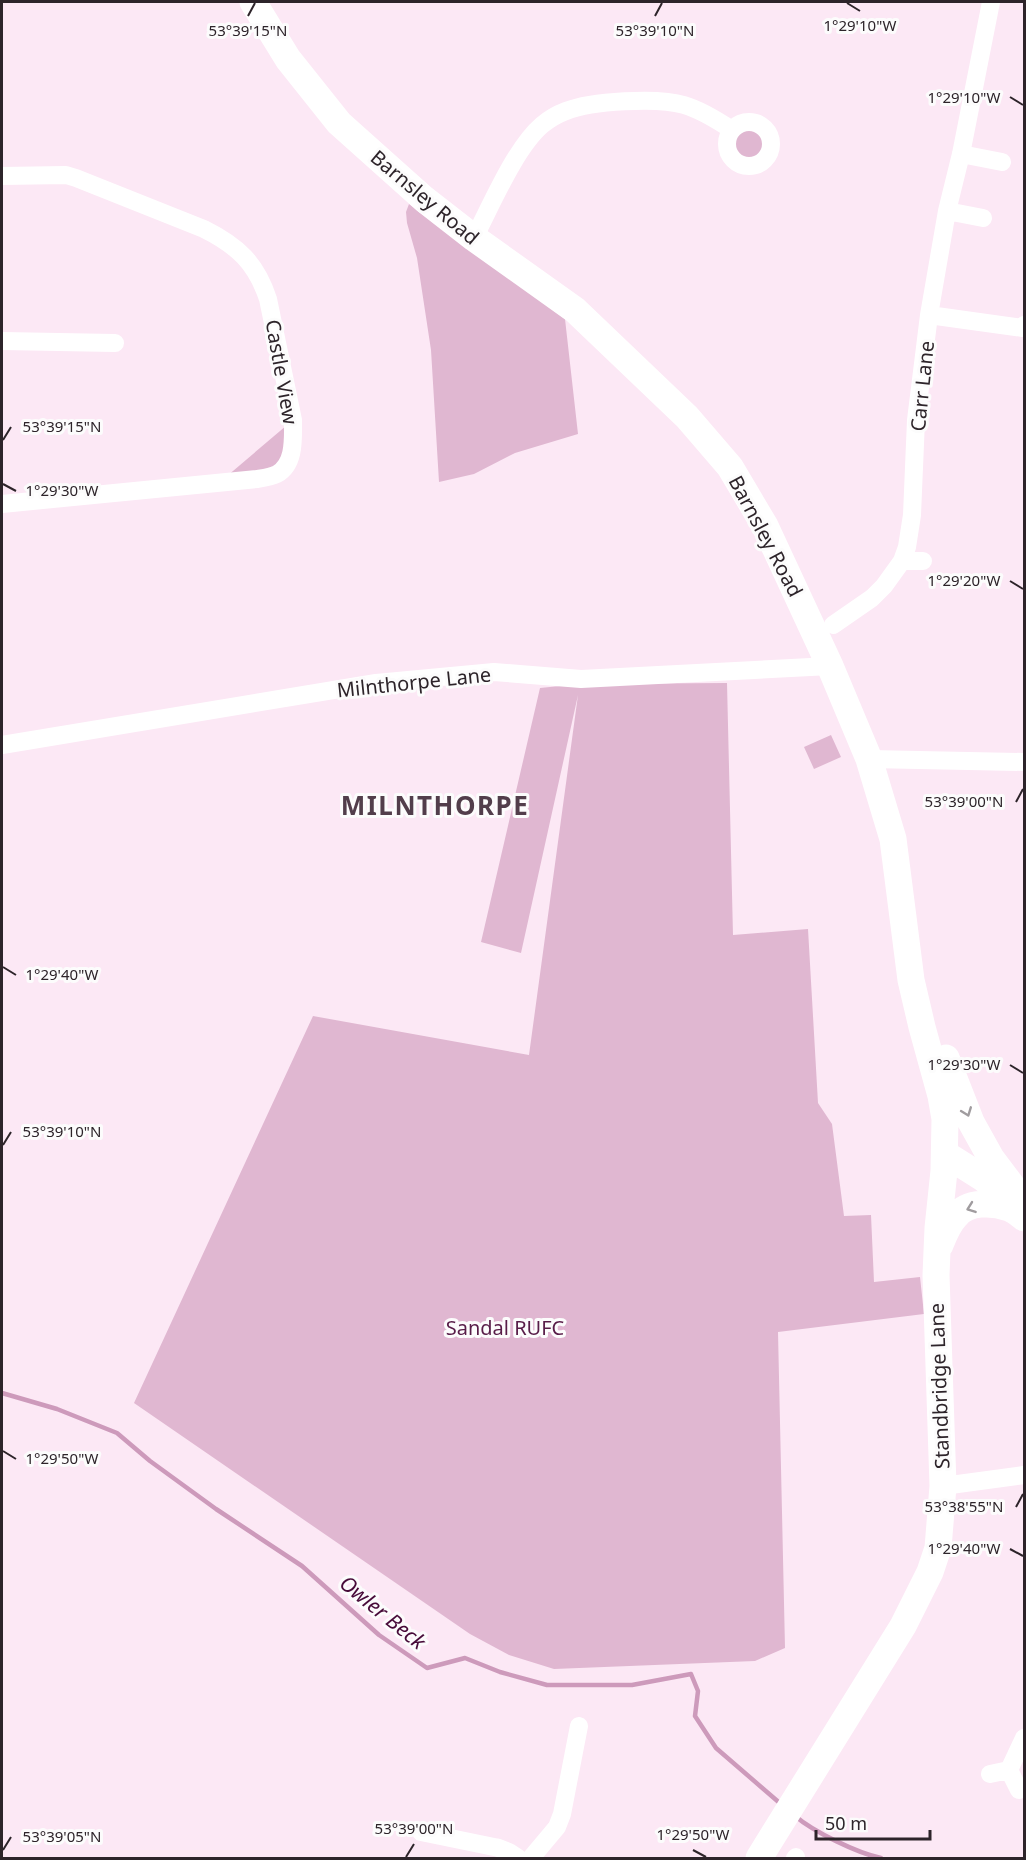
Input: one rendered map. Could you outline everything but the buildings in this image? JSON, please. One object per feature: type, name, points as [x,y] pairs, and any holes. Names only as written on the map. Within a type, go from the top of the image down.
[{"type":"main road","name":"Barnsley Road","points":[[253,2],[288,59],[339,123],[414,191],[474,238],[575,310],[687,417],[730,467],[765,526],[830,666],[868,759],[893,839],[911,980],[945,1119],[945,1154]]},
{"type":"main road","points":[[911,980],[940,1043],[971,1122],[991,1158],[1024,1202]]},
{"type":"main road","points":[[945,1154],[983,1178],[1024,1212]]},
{"type":"main road","name":"Standbridge Lane","points":[[759,1858],[903,1626],[930,1572],[938,1548],[943,1486],[937,1328],[937,1252],[945,1154]]},
{"type":"main road","points":[[937,1252],[947,1229],[957,1214],[971,1206],[988,1203],[1011,1208],[1024,1218]]},
{"type":"street","name":"Carr Lane","points":[[833,625],[872,598],[884,586],[902,561],[907,547],[912,515],[916,420],[929,315],[947,211],[961,154],[991,2]]},
{"type":"street","points":[[474,238],[523,147],[542,125],[565,111],[593,105],[653,100],[683,105],[709,115],[732,130]]},
{"type":"street","points":[[961,154],[1002,162]]},
{"type":"street","name":"Castle View","points":[[2,176],[66,175],[76,178],[204,229],[222,238],[238,250],[262,280],[293,420],[292,453],[286,466],[275,475],[257,479],[2,504]]},
{"type":"street","points":[[947,211],[983,218]]},
{"type":"street","points":[[929,315],[1024,328]]},
{"type":"street","points":[[2,341],[115,343]]},
{"type":"street","points":[[902,561],[923,561]]},
{"type":"street","name":"Milnthorpe Lane","points":[[2,746],[376,683],[494,672],[581,679],[830,666]]},
{"type":"street","points":[[868,759],[1024,762]]},
{"type":"street","points":[[943,1486],[1024,1475]]},
{"type":"street","points":[[531,1858],[557,1827],[562,1814],[579,1726]]},
{"type":"street","points":[[1019,1790],[1010,1770],[1024,1738]]},
{"type":"street","points":[[990,1774],[1010,1770]]},
{"type":"street","points":[[421,1832],[505,1853],[509,1852],[518,1858]]},
{"type":"green space","points":[[749,122],[764,129],[771,144],[764,159],[749,166],[734,159],[727,144],[734,129]]},
{"type":"green space","points":[[409,204],[565,319],[578,434],[515,453],[474,474],[439,482],[431,350],[417,258],[407,223],[406,212]]},
{"type":"green space","points":[[293,420],[286,466],[220,482]]},
{"type":"green space","name":"Sandal RUFC","points":[[727,683],[733,935],[808,929],[818,1103],[832,1124],[844,1216],[871,1215],[874,1282],[920,1277],[924,1314],[778,1332],[785,1648],[755,1661],[554,1669],[509,1655],[470,1634],[134,1403],[313,1016],[529,1055],[578,695],[521,953],[481,942],[540,688],[580,684]]},
{"type":"green space","points":[[831,735],[841,757],[814,769],[804,747]]},
{"type":"waterway","name":"Owler Beck","points":[[2,1393],[57,1409],[117,1433],[150,1461],[216,1509],[302,1566],[379,1635],[427,1668],[465,1658],[500,1672],[547,1685],[632,1685],[691,1674],[698,1691],[695,1716],[716,1748],[782,1805]]},
{"type":"waterway","name":"Owler Beck","points":[[795,1816],[836,1841],[860,1852],[881,1858]]},
{"type":"district","name":"MILNTHORPE","points":[[435,805]]}]
